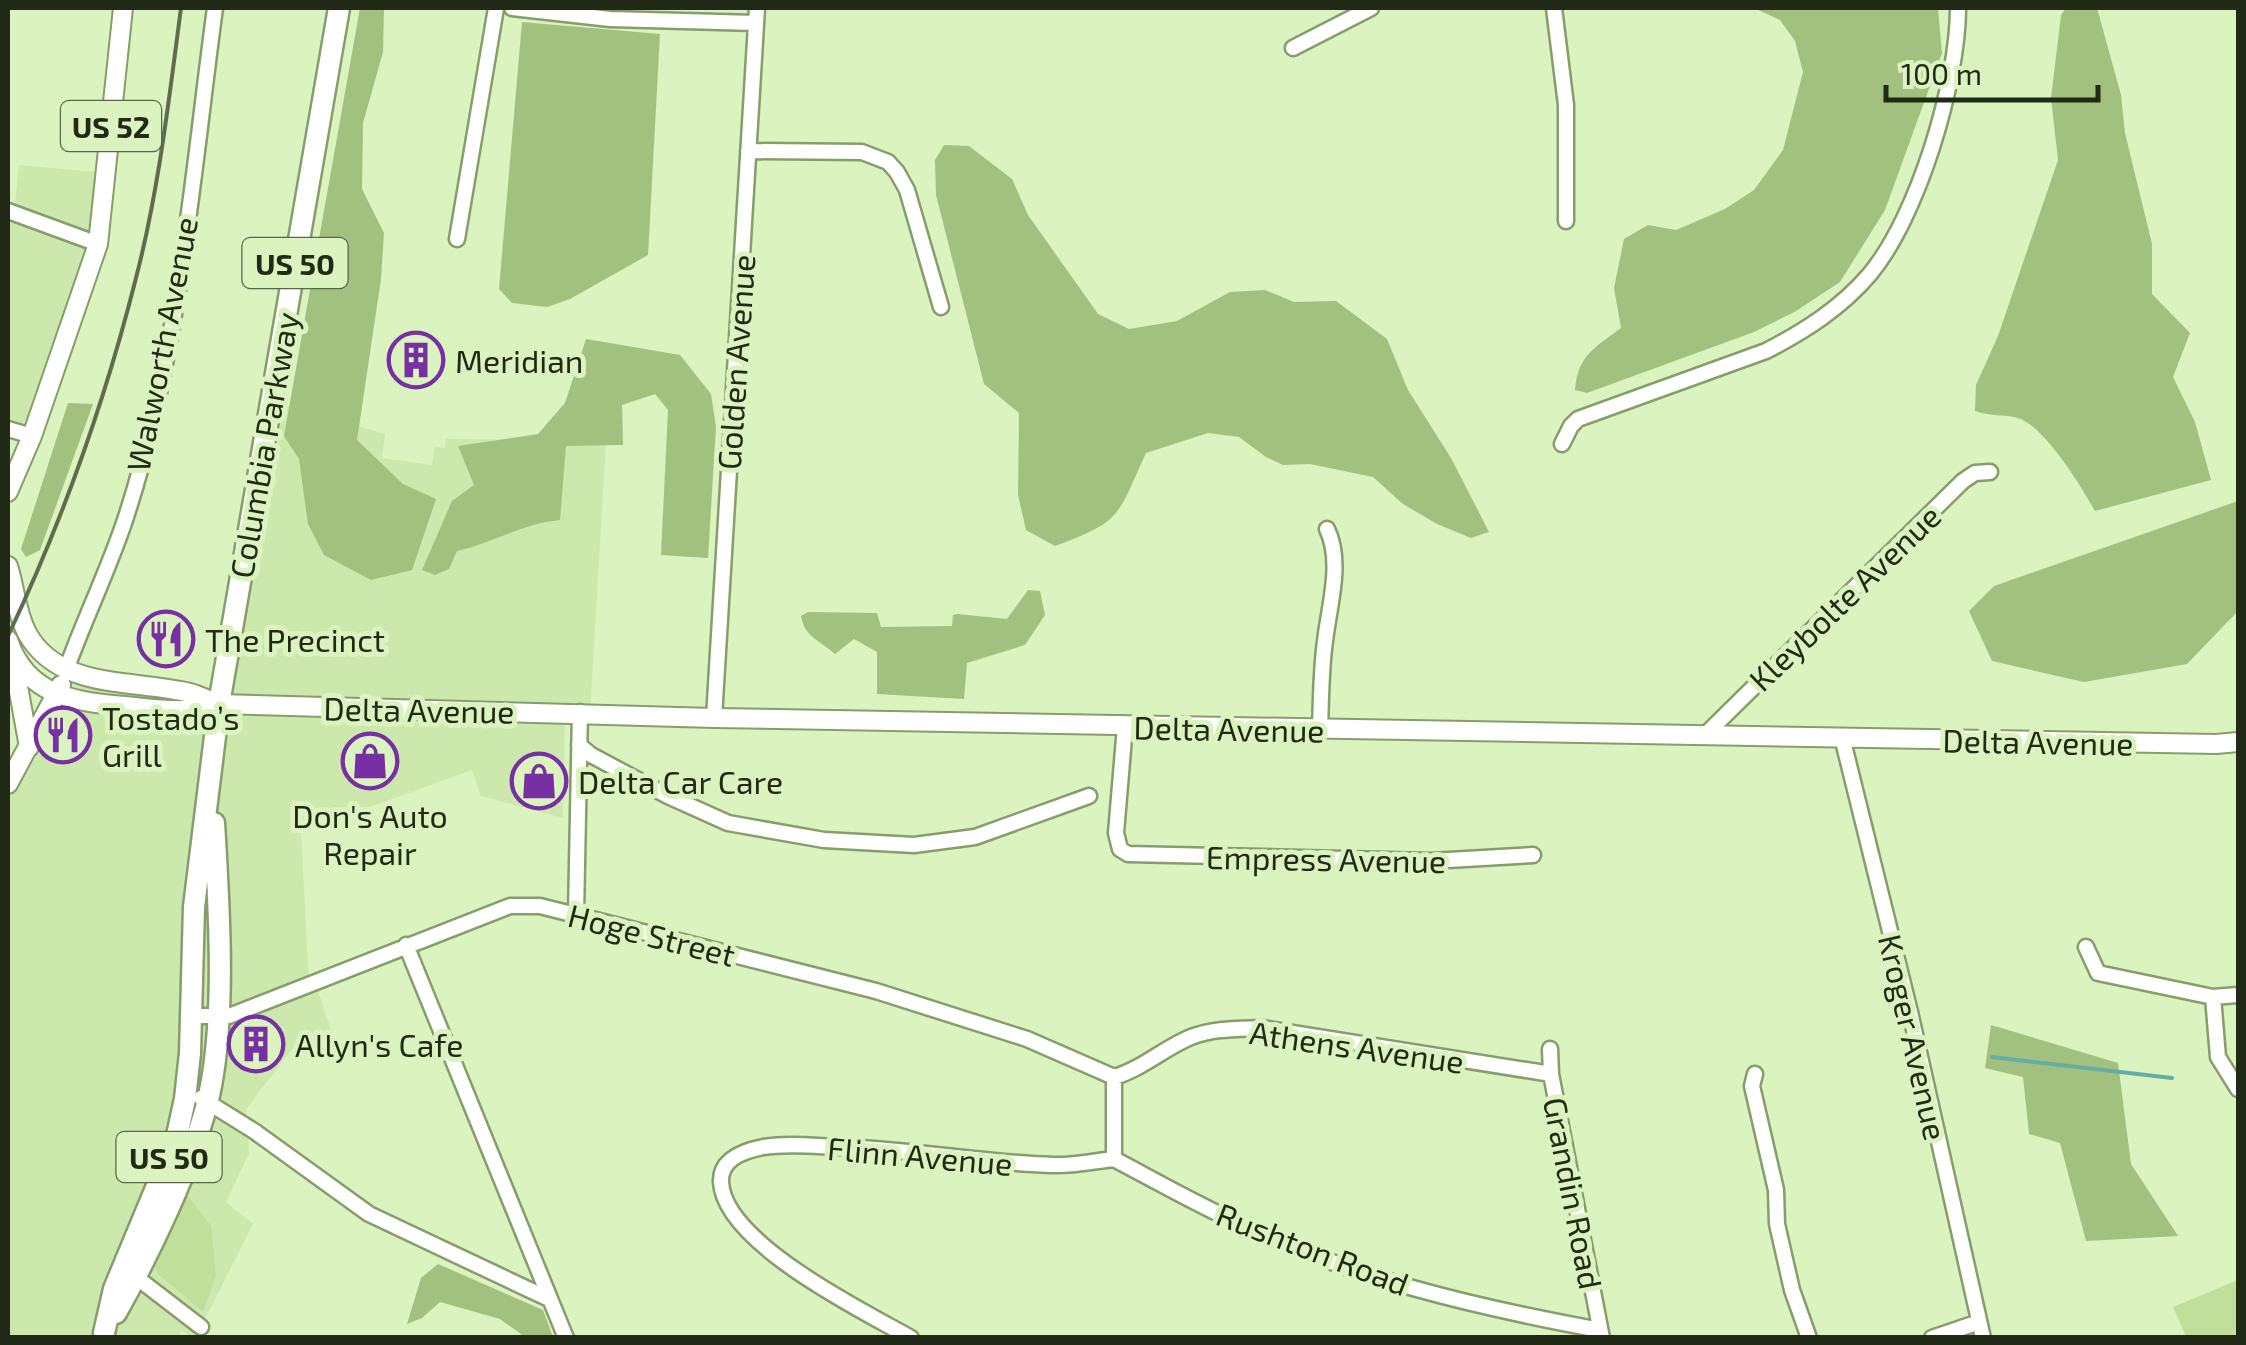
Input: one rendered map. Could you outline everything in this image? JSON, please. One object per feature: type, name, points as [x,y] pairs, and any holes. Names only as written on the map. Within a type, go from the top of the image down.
[{"type":"highway","name":"Columbia Parkway","points":[[102,1335],[114,1290],[176,1140],[186,1093],[197,883],[210,766],[339,8]]},
{"type":"highway","name":"Columbia Parkway","points":[[102,1335],[136,1278],[197,1138],[208,1100],[218,1018],[216,851],[210,766]]},
{"type":"highway","points":[[197,883],[211,942],[210,1010],[218,1018]]},
{"type":"main road","name":"US 52","points":[[8,492],[32,436],[98,244],[122,8]]},
{"type":"main road","points":[[8,566],[27,633],[46,659],[66,670],[8,784]]},
{"type":"main road","points":[[8,640],[17,663],[29,747]]},
{"type":"main road","name":"Delta Avenue","points":[[17,663],[57,694],[81,703],[192,712],[219,704],[1125,726],[2238,742]]},
{"type":"main road","name":"Delta Avenue","points":[[66,670],[190,693],[219,704]]},
{"type":"street","name":"Walworth Avenue","points":[[66,670],[125,521],[154,407],[176,296],[214,8]]},
{"type":"street","points":[[456,239],[496,8]]},
{"type":"street","points":[[512,8],[610,19],[757,15]]},
{"type":"street","points":[[1293,48],[1371,8]]},
{"type":"street","points":[[1554,8],[1566,105],[1566,220]]},
{"type":"street","points":[[1562,444],[1578,419],[1766,351],[1795,336],[1847,298],[1869,275],[1897,232],[1934,135],[1950,78],[1958,8]]},
{"type":"street","name":"Golden Avenue","points":[[714,718],[757,15]]},
{"type":"street","points":[[748,151],[862,152],[888,162],[907,190],[942,307]]},
{"type":"street","points":[[8,211],[98,244]]},
{"type":"street","points":[[8,428],[32,436]]},
{"type":"street","name":"Kleybolte Avenue","points":[[1705,735],[1963,481],[1975,473],[1990,472]]},
{"type":"street","points":[[1320,729],[1333,576],[1332,543],[1327,529]]},
{"type":"street","points":[[576,915],[580,712]]},
{"type":"street","name":"Empress Avenue","points":[[1125,726],[1116,833],[1120,850],[1137,856],[1431,861],[1533,855]]},
{"type":"street","name":"Kroger Avenue","points":[[1842,737],[1910,1012],[1981,1330]]},
{"type":"street","points":[[579,746],[668,796],[728,823],[824,840],[914,845],[975,836],[1089,796]]},
{"type":"street","name":"Hoge Street","points":[[191,1016],[230,1016],[510,906],[540,906],[876,991],[1027,1038],[1114,1078]]},
{"type":"street","points":[[406,945],[566,1338]]},
{"type":"street","points":[[2086,947],[2098,973],[2213,996],[2238,996]]},
{"type":"street","points":[[2213,996],[2218,1057],[2238,1089]]},
{"type":"street","name":"Athens Avenue","points":[[1114,1078],[1190,1038],[1214,1030],[1262,1028],[1550,1074]]},
{"type":"street","name":"Grandin Road","points":[[1550,1049],[1550,1074],[1601,1334]]},
{"type":"street","points":[[1755,1074],[1752,1086],[1776,1190],[1777,1224],[1808,1338]]},
{"type":"street","points":[[1114,1078],[1114,1159]]},
{"type":"street","points":[[186,1093],[208,1100],[369,1214],[549,1299]]},
{"type":"street","name":"Flinn Avenue","points":[[911,1338],[782,1262],[750,1235],[721,1188],[720,1177],[729,1160],[753,1150],[783,1145],[1057,1166],[1114,1159]]},
{"type":"street","name":"Rushton Road","points":[[1114,1159],[1237,1223],[1371,1276],[1601,1334]]},
{"type":"street","points":[[136,1278],[201,1327]]},
{"type":"street","points":[[1932,1338],[1981,1330]]},
{"type":"shaded area","points":[[360,8],[384,8],[383,52],[363,123],[362,189],[384,233],[357,440],[403,484],[436,499],[412,570],[371,580],[324,555],[308,524],[299,459],[284,436]]},
{"type":"shaded area","points":[[1754,8],[1938,8],[1942,53],[1885,210],[1840,282],[1796,311],[1754,332],[1587,393],[1575,390],[1584,360],[1621,328],[1614,288],[1624,239],[1648,225],[1676,230],[1725,209],[1754,190],[1783,150],[1803,72],[1795,41],[1780,20]]},
{"type":"shaded area","points":[[2066,8],[2097,8],[2121,95],[2125,133],[2152,244],[2152,294],[2190,333],[2173,377],[2195,422],[2211,480],[2095,511],[2062,460],[2031,425],[2016,417],[1975,411],[1976,385],[1998,336],[2058,160],[2051,98],[2061,15]]},
{"type":"shaded area","points":[[522,22],[660,34],[648,255],[570,299],[547,307],[512,303],[499,289]]},
{"type":"shaded area","points":[[944,145],[969,146],[1012,179],[1028,215],[1098,314],[1129,329],[1177,321],[1230,292],[1265,290],[1294,302],[1336,301],[1387,339],[1408,390],[1451,458],[1489,532],[1471,538],[1437,524],[1403,504],[1373,477],[1310,464],[1283,465],[1239,437],[1208,433],[1146,453],[1122,504],[1094,530],[1055,546],[1026,530],[1018,495],[1019,413],[984,384],[936,195],[935,160]]},
{"type":"shaded area","points":[[19,165],[107,173],[101,227],[32,436],[8,429],[8,231]]},
{"type":"shaded area","points":[[586,339],[680,355],[711,394],[716,427],[708,558],[661,555],[668,410],[655,394],[622,405],[623,445],[566,446],[560,520],[457,551],[449,569],[435,575],[422,570],[452,501],[474,485],[458,446],[538,434],[565,403]]},
{"type":"shaded area","points":[[271,401],[385,434],[382,458],[432,465],[435,447],[445,448],[446,439],[606,440],[590,712],[565,712],[563,818],[481,796],[472,770],[301,832],[309,984],[315,982],[331,1030],[293,1048],[246,1109],[249,1153],[226,1202],[253,1224],[207,1315],[191,1337],[182,1331],[176,1338],[8,1338],[8,779],[60,683],[219,704]]},
{"type":"shaded area","points":[[68,403],[93,404],[40,550],[26,557],[21,549]]},
{"type":"shaded area","points":[[2238,501],[2238,611],[2187,664],[2084,682],[1992,661],[1969,611],[1994,586]]},
{"type":"shaded area","points":[[1028,590],[1040,591],[1045,615],[1025,645],[967,663],[964,699],[877,694],[877,652],[854,639],[835,654],[810,634],[801,616],[808,612],[877,613],[881,627],[952,626],[953,615],[957,614],[1007,619]]},
{"type":"shaded area","points":[[1991,1025],[2118,1063],[2131,1164],[2178,1236],[2086,1241],[2060,1143],[2029,1134],[2023,1077],[1985,1068]]},
{"type":"shaded area","points":[[187,1195],[211,1226],[216,1276],[203,1312],[154,1267]]},
{"type":"shaded area","points":[[438,1264],[543,1310],[553,1337],[525,1337],[500,1319],[440,1302],[422,1318],[407,1324],[421,1278]]},
{"type":"shaded area","points":[[2238,1280],[2238,1337],[2186,1337],[2173,1307]]},
{"type":"waterway","points":[[1992,1057],[2172,1078]]},
{"type":"railway","points":[[8,636],[64,505],[124,324],[157,177],[181,8]]},
{"type":"place","name":"Meridian","points":[[416,360]]},
{"type":"place","name":"The Precinct","points":[[166,639]]},
{"type":"place","name":"Tostado’s Grill","points":[[63,735]]},
{"type":"place","name":"Don's Auto Repair","points":[[370,761]]},
{"type":"place","name":"Delta Car Care","points":[[539,781]]},
{"type":"place","name":"Allyn's Cafe","points":[[256,1044]]}]
